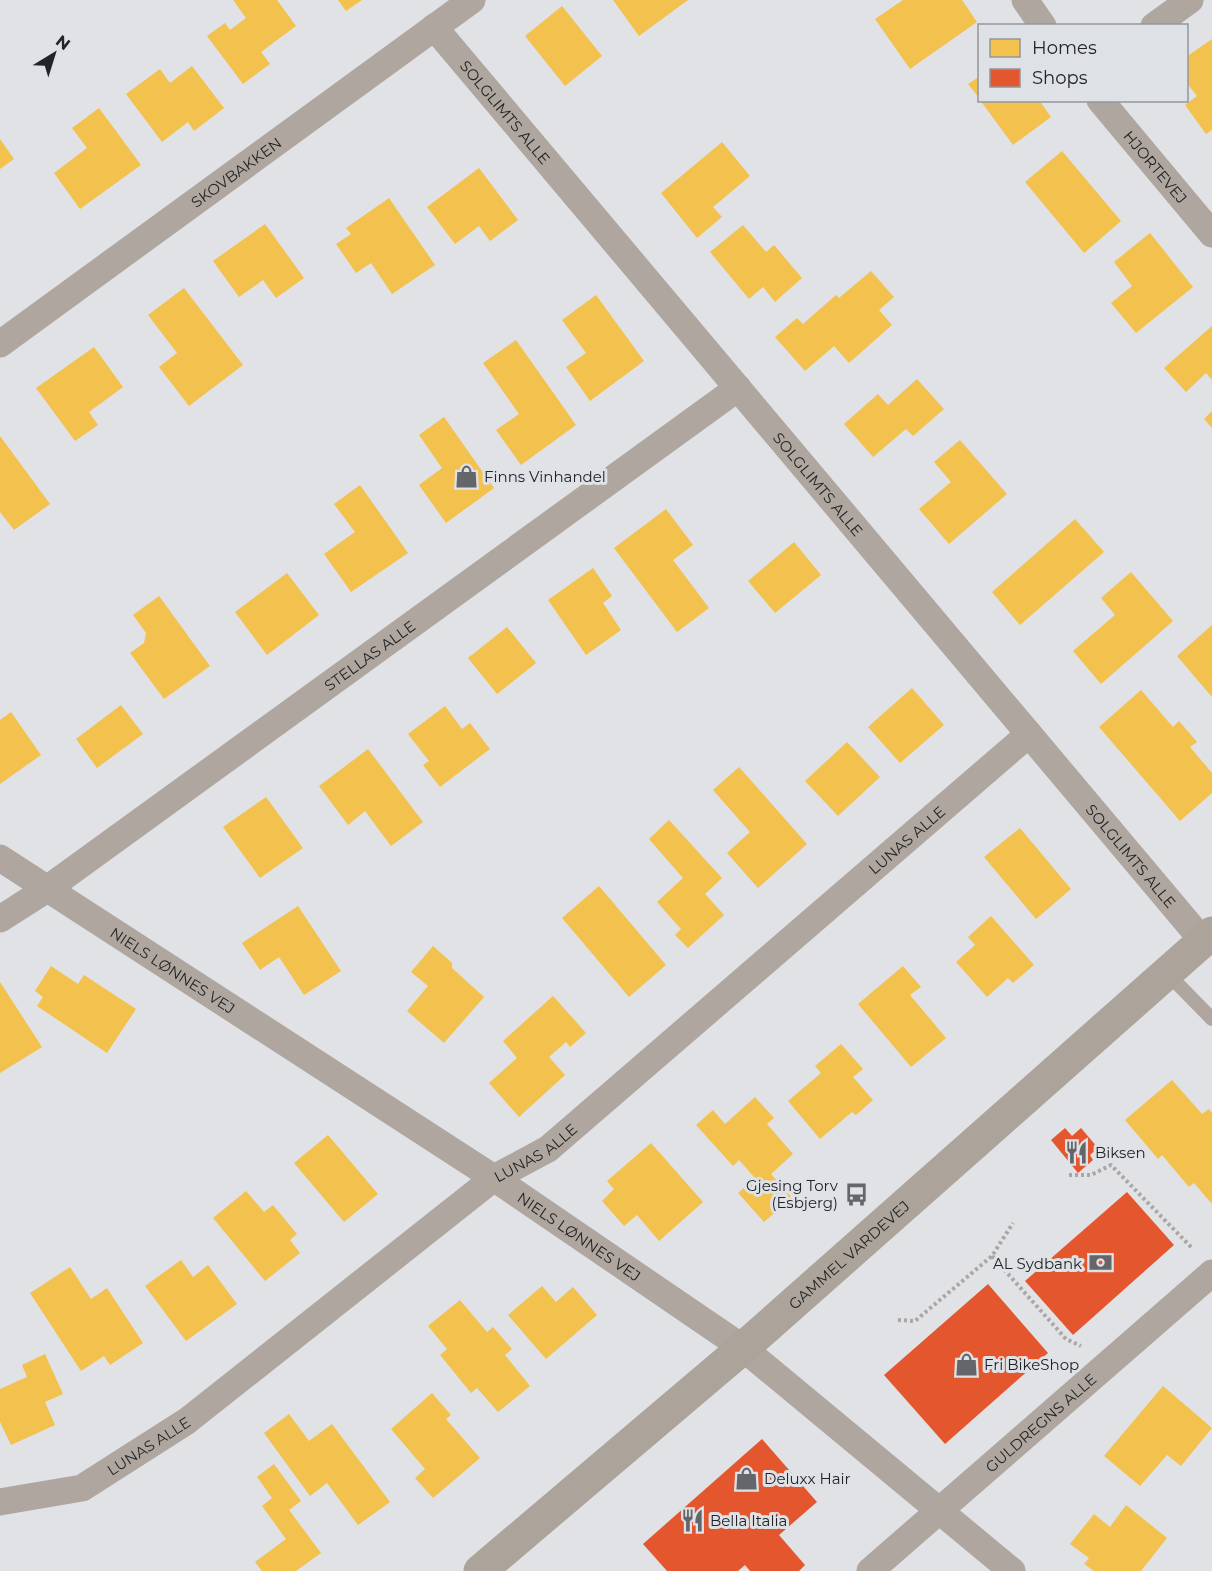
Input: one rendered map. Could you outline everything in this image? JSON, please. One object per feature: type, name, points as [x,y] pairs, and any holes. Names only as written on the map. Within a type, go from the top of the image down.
[{"type":"street","name":"SKOVBAKKEN","points":[[0,344],[472,0]]},
{"type":"street","points":[[1025,0],[1042,24]]},
{"type":"street","points":[[1157,24],[1190,0]]},
{"type":"street","name":"SOLGLIMTS ALLE","points":[[434,27],[1029,734],[1207,937]]},
{"type":"street","name":"HJORTEVEJ","points":[[1102,102],[1212,234]]},
{"type":"street","name":"STELLAS ALLE","points":[[0,920],[47,889],[738,388]]},
{"type":"street","name":"LUNAS ALLE","points":[[0,1502],[82,1488],[187,1421],[494,1178],[548,1149],[1029,734]]},
{"type":"street","name":"NIELS LØNNES VEJ","points":[[0,858],[494,1178],[742,1347],[1012,1571]]},
{"type":"street","name":"GAMMEL VARDEVEJ","points":[[480,1571],[742,1347],[1207,937]]},
{"type":"street","name":"GULDREGNS ALLE","points":[[870,1571],[1212,1273]]},
{"type":"lane","points":[[1167,972],[1212,1019]]},
{"type":"path","points":[[1069,1175],[1091,1175],[1111,1165],[1194,1251]]},
{"type":"path","points":[[898,1320],[915,1321],[992,1256],[1013,1223]]},
{"type":"path","points":[[992,1256],[1066,1339],[1087,1349]]},
{"type":"building: Homes","points":[[233,0],[277,0],[296,26],[261,52],[270,64],[243,84],[207,36],[225,23],[230,30],[246,18]]},
{"type":"building: Homes","points":[[338,0],[362,0],[346,11]]},
{"type":"building: Homes","points":[[613,0],[688,0],[639,36]]},
{"type":"building: Homes","points":[[903,0],[962,0],[977,22],[910,69],[875,19]]},
{"type":"building: Homes","points":[[562,6],[602,56],[565,86],[525,36]]},
{"type":"building: Homes","points":[[1212,39],[1212,130],[1206,134],[1185,105],[1197,96],[1188,85],[1188,56]]},
{"type":"building: Homes","points":[[192,66],[224,108],[194,131],[188,122],[162,142],[126,94],[160,69],[170,83]]},
{"type":"building: Homes","points":[[978,77],[978,96],[968,84]]},
{"type":"building: Homes","points":[[981,102],[1040,102],[1051,117],[1013,145]]},
{"type":"building: Homes","points":[[99,108],[141,165],[80,209],[54,173],[87,148],[72,128]]},
{"type":"building: Homes","points":[[0,139],[14,159],[0,169]]},
{"type":"building: Homes","points":[[722,142],[750,176],[713,207],[722,217],[697,238],[661,193]]},
{"type":"building: Homes","points":[[1062,151],[1121,221],[1084,253],[1025,182]]},
{"type":"building: Homes","points":[[479,168],[518,220],[490,241],[479,226],[455,244],[427,207]]},
{"type":"building: Homes","points":[[389,198],[435,265],[392,294],[371,263],[356,273],[336,244],[351,234],[346,228]]},
{"type":"building: Homes","points":[[265,224],[304,278],[276,298],[263,280],[239,297],[213,261]]},
{"type":"building: Homes","points":[[743,225],[766,252],[774,245],[802,278],[775,302],[763,287],[749,299],[710,252]]},
{"type":"building: Homes","points":[[1150,233],[1193,287],[1136,333],[1111,303],[1132,286],[1114,262]]},
{"type":"building: Homes","points":[[871,271],[894,297],[879,310],[892,325],[849,363],[834,346],[805,371],[775,337],[797,318],[803,324],[836,295],[839,298]]},
{"type":"building: Homes","points":[[184,288],[243,365],[189,406],[159,367],[177,353],[148,315]]},
{"type":"building: Homes","points":[[596,295],[644,361],[590,401],[566,367],[586,353],[562,320]]},
{"type":"building: Homes","points":[[1212,326],[1212,380],[1206,373],[1186,392],[1164,368]]},
{"type":"building: Homes","points":[[516,340],[576,425],[521,465],[496,430],[519,414],[483,363]]},
{"type":"building: Homes","points":[[94,347],[123,387],[89,412],[98,425],[75,441],[36,388]]},
{"type":"building: Homes","points":[[917,379],[944,409],[913,436],[906,429],[873,457],[844,424],[878,394],[888,405]]},
{"type":"building: Homes","points":[[1212,411],[1212,428],[1204,419]]},
{"type":"building: Homes","points":[[444,417],[494,488],[446,523],[419,485],[442,468],[419,435]]},
{"type":"building: Homes","points":[[0,436],[50,504],[14,530],[0,512]]},
{"type":"building: Homes","points":[[960,440],[1007,494],[949,544],[919,509],[951,482],[934,462]]},
{"type":"building: Homes","points":[[360,485],[408,553],[351,592],[324,554],[355,532],[334,504]]},
{"type":"building: Homes","points":[[666,509],[693,545],[673,560],[709,608],[677,632],[614,548]]},
{"type":"building: Homes","points":[[1075,519],[1104,552],[1020,625],[992,592]]},
{"type":"building: Homes","points":[[794,542],[821,575],[775,613],[748,581]]},
{"type":"building: Homes","points":[[593,568],[612,596],[603,603],[621,630],[586,655],[548,600]]},
{"type":"building: Homes","points":[[1131,572],[1173,621],[1101,684],[1073,651],[1115,615],[1101,598]]},
{"type":"building: Homes","points":[[287,573],[319,615],[267,655],[235,612]]},
{"type":"building: Homes","points":[[159,596],[210,666],[164,699],[130,653],[144,643],[146,633],[133,615]]},
{"type":"building: Homes","points":[[1212,625],[1212,697],[1177,656]]},
{"type":"building: Homes","points":[[507,627],[536,663],[497,694],[468,658]]},
{"type":"building: Homes","points":[[912,688],[944,725],[900,763],[868,727]]},
{"type":"building: Homes","points":[[1141,690],[1173,727],[1179,721],[1197,742],[1190,747],[1212,773],[1212,793],[1180,821],[1099,727]]},
{"type":"building: Homes","points":[[121,705],[143,734],[97,768],[76,739]]},
{"type":"building: Homes","points":[[445,706],[462,729],[470,723],[490,749],[440,787],[423,765],[429,761],[408,734]]},
{"type":"building: Homes","points":[[11,712],[41,755],[0,784],[0,720]]},
{"type":"building: Homes","points":[[847,742],[880,777],[838,816],[805,781]]},
{"type":"building: Homes","points":[[368,749],[423,822],[391,846],[365,811],[348,825],[319,786]]},
{"type":"building: Homes","points":[[739,767],[807,844],[758,888],[727,853],[750,832],[713,790]]},
{"type":"building: Homes","points":[[266,797],[303,848],[260,878],[223,827]]},
{"type":"building: Homes","points":[[669,820],[722,878],[705,894],[724,915],[688,948],[675,935],[681,929],[657,902],[683,878],[649,839]]},
{"type":"building: Homes","points":[[1020,828],[1071,889],[1036,919],[984,857]]},
{"type":"building: Homes","points":[[599,886],[666,965],[629,997],[562,918]]},
{"type":"building: Homes","points":[[298,906],[341,971],[304,995],[279,957],[260,970],[242,943]]},
{"type":"building: Homes","points":[[991,916],[1034,965],[1013,983],[1008,978],[987,997],[956,962],[975,945],[968,937]]},
{"type":"building: Homes","points":[[433,946],[452,963],[452,968],[484,997],[444,1043],[407,1011],[428,986],[411,972]]},
{"type":"building: Homes","points":[[51,966],[78,984],[84,975],[136,1009],[107,1053],[37,1006],[43,997],[35,991]]},
{"type":"building: Homes","points":[[903,966],[921,987],[910,995],[946,1038],[911,1067],[858,1004]]},
{"type":"building: Homes","points":[[0,982],[42,1047],[0,1073]]},
{"type":"building: Homes","points":[[553,996],[586,1033],[570,1047],[566,1042],[549,1057],[565,1075],[519,1117],[489,1083],[517,1058],[503,1041]]},
{"type":"building: Homes","points":[[841,1044],[863,1069],[853,1077],[873,1100],[856,1115],[852,1112],[820,1139],[788,1101],[821,1073],[815,1066]]},
{"type":"building: Homes","points":[[1172,1080],[1202,1114],[1209,1109],[1212,1113],[1212,1204],[1194,1183],[1189,1187],[1162,1155],[1158,1159],[1125,1120]]},
{"type":"building: Homes","points":[[755,1097],[774,1118],[767,1124],[793,1154],[771,1174],[792,1198],[764,1222],[738,1193],[755,1178],[739,1160],[733,1166],[696,1125],[713,1110],[725,1124]]},
{"type":"building: Homes","points":[[328,1135],[378,1194],[344,1222],[294,1163]]},
{"type":"building: Homes","points":[[651,1143],[703,1202],[659,1241],[637,1215],[624,1226],[602,1201],[614,1189],[607,1181]]},
{"type":"building: Homes","points":[[246,1191],[264,1212],[273,1205],[297,1234],[290,1240],[300,1253],[265,1281],[213,1218]]},
{"type":"building: Homes","points":[[181,1260],[193,1277],[208,1265],[237,1304],[186,1341],[145,1286]]},
{"type":"building: Homes","points":[[70,1267],[91,1299],[107,1288],[143,1343],[110,1365],[104,1356],[81,1371],[30,1293]]},
{"type":"building: Homes","points":[[542,1286],[556,1302],[573,1287],[597,1315],[546,1359],[508,1315]]},
{"type":"building: Homes","points":[[460,1300],[487,1332],[493,1327],[512,1349],[505,1355],[530,1386],[498,1412],[477,1388],[471,1393],[440,1355],[447,1349],[428,1326]]},
{"type":"building: Homes","points":[[45,1354],[63,1394],[45,1402],[55,1425],[11,1445],[0,1422],[0,1389],[27,1377],[22,1365]]},
{"type":"building: Homes","points":[[1163,1386],[1212,1428],[1181,1466],[1167,1455],[1140,1486],[1104,1456]]},
{"type":"building: Homes","points":[[432,1393],[451,1415],[446,1419],[480,1458],[433,1498],[415,1478],[425,1469],[391,1429]]},
{"type":"building: Homes","points":[[289,1414],[309,1441],[332,1424],[390,1502],[358,1525],[327,1483],[310,1496],[264,1433]]},
{"type":"building: Homes","points":[[274,1464],[301,1501],[289,1510],[321,1553],[296,1571],[262,1571],[255,1562],[286,1539],[262,1506],[272,1498],[257,1477]]},
{"type":"building: Homes","points":[[1126,1505],[1167,1538],[1141,1571],[1094,1571],[1084,1564],[1089,1558],[1070,1544],[1094,1514],[1110,1527]]},
{"type":"building: Shops","name":"Biksen","points":[[1065,1128],[1072,1136],[1081,1128],[1098,1148],[1090,1155],[1093,1160],[1078,1173],[1051,1140]]},
{"type":"building: Shops","name":"AL Sydbank","points":[[1127,1192],[1174,1245],[1073,1335],[1025,1281]]},
{"type":"building: Shops","name":"Fri BikeShop","points":[[988,1284],[1048,1353],[945,1444],[884,1375]]},
{"type":"building: Shops","points":[[762,1439],[817,1502],[779,1535],[805,1565],[799,1571],[750,1571],[745,1565],[738,1571],[667,1571],[643,1544]]},
{"type":"place","name":"Finns Vinhandel","points":[[466,476]]},
{"type":"place","name":"Biksen","points":[[1077,1152]]},
{"type":"place","name":"Gjesing Torv (Esbjerg)","points":[[856,1194]]},
{"type":"place","name":"AL Sydbank","points":[[1100,1263]]},
{"type":"place","name":"Fri BikeShop","points":[[966,1364]]},
{"type":"place","name":"Deluxx Hair","points":[[746,1478]]},
{"type":"place","name":"Bella Italia","points":[[692,1520]]}]
